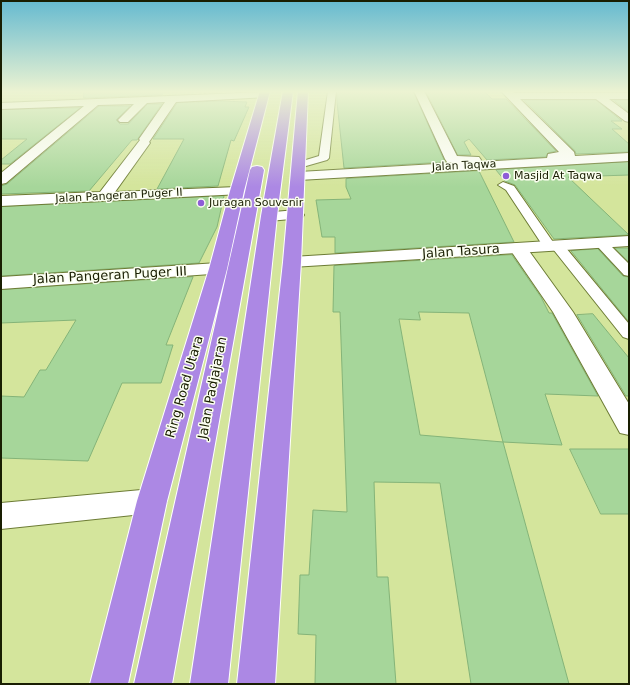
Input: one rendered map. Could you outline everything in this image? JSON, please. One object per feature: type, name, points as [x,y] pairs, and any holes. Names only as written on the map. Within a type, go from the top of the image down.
[{"type":"highway","name":"Ring Road Utara","points":[[109,684],[152,501],[218,269],[237,191],[258,123]]},
{"type":"highway","name":"Jalan Padjajaran","points":[[153,684],[261,123]]},
{"type":"highway","points":[[209,684],[269,216],[283,123]]},
{"type":"highway","points":[[256,684],[296,215],[301,123]]},
{"type":"street","points":[[1,180],[70,123]]},
{"type":"street","points":[[104,197],[157,123]]},
{"type":"street","points":[[435,123],[452,159],[459,160],[569,155],[537,123]]},
{"type":"street","name":"Jalan Taqwa","points":[[299,170],[629,158]]},
{"type":"street","name":"Jalan Pangeran Puger II","points":[[1,202],[237,191]]},
{"type":"street","points":[[269,216],[296,215]]},
{"type":"street","name":"Jalan Tasura","points":[[292,262],[629,241]]},
{"type":"street","points":[[518,248],[539,274],[591,358],[629,426]]},
{"type":"street","name":"Jalan Pangeran Puger III","points":[[1,282],[218,269]]},
{"type":"street","points":[[1,516],[152,501]]},
{"type":"lane","points":[[299,170],[324,158],[328,123]]},
{"type":"lane","points":[[502,185],[510,188],[553,246],[629,334]]},
{"type":"lane","points":[[601,243],[629,272]]},
{"type":"building","points":[[1,123],[61,123],[10,164],[1,164],[1,160],[27,139],[1,139]]},
{"type":"building","points":[[79,123],[149,123],[137,140],[132,140],[89,191],[1,194],[1,186],[7,184]]},
{"type":"building","points":[[164,123],[242,123],[234,141],[231,140],[218,186],[157,189],[184,139],[153,139]]},
{"type":"building","points":[[339,123],[427,123],[445,162],[344,168]]},
{"type":"building","points":[[442,123],[529,123],[556,151],[548,153],[546,157],[487,160],[469,139],[464,142],[471,155],[458,155]]},
{"type":"building","points":[[547,123],[614,123],[622,129],[612,129],[629,144],[629,152],[576,154],[575,151]]},
{"type":"building","points":[[629,162],[629,175],[568,177],[629,235],[554,239],[515,185],[505,181],[496,170]]},
{"type":"building","points":[[479,171],[514,242],[335,253],[335,237],[322,237],[316,200],[351,199],[346,187],[346,179]]},
{"type":"building","points":[[224,196],[217,227],[199,263],[1,276],[1,207]]},
{"type":"building","points":[[615,248],[629,248],[629,262]]},
{"type":"building","points":[[598,249],[623,276],[629,277],[629,322],[571,251]]},
{"type":"building","points":[[512,255],[541,297],[549,313],[552,313],[598,396],[545,394],[562,445],[503,442],[569,684],[471,684],[440,483],[374,482],[377,577],[388,577],[396,684],[315,684],[316,635],[298,634],[300,575],[309,575],[313,510],[347,512],[340,312],[333,312],[334,266]],"holes":[[[419,312],[469,313],[503,442],[420,435],[399,319],[420,320]]]},
{"type":"building","points":[[193,277],[166,345],[173,345],[161,383],[122,383],[88,461],[1,458],[1,396],[24,397],[40,370],[46,370],[76,320],[1,323],[1,290]]},
{"type":"building","points":[[593,314],[629,358],[629,396],[626,396],[577,315]]},
{"type":"building","points":[[570,449],[629,449],[629,514],[601,514]]},
{"type":"place","name":"Masjid At Taqwa","points":[[506,176]]},
{"type":"place","name":"Juragan Souvenir","points":[[201,203]]}]
